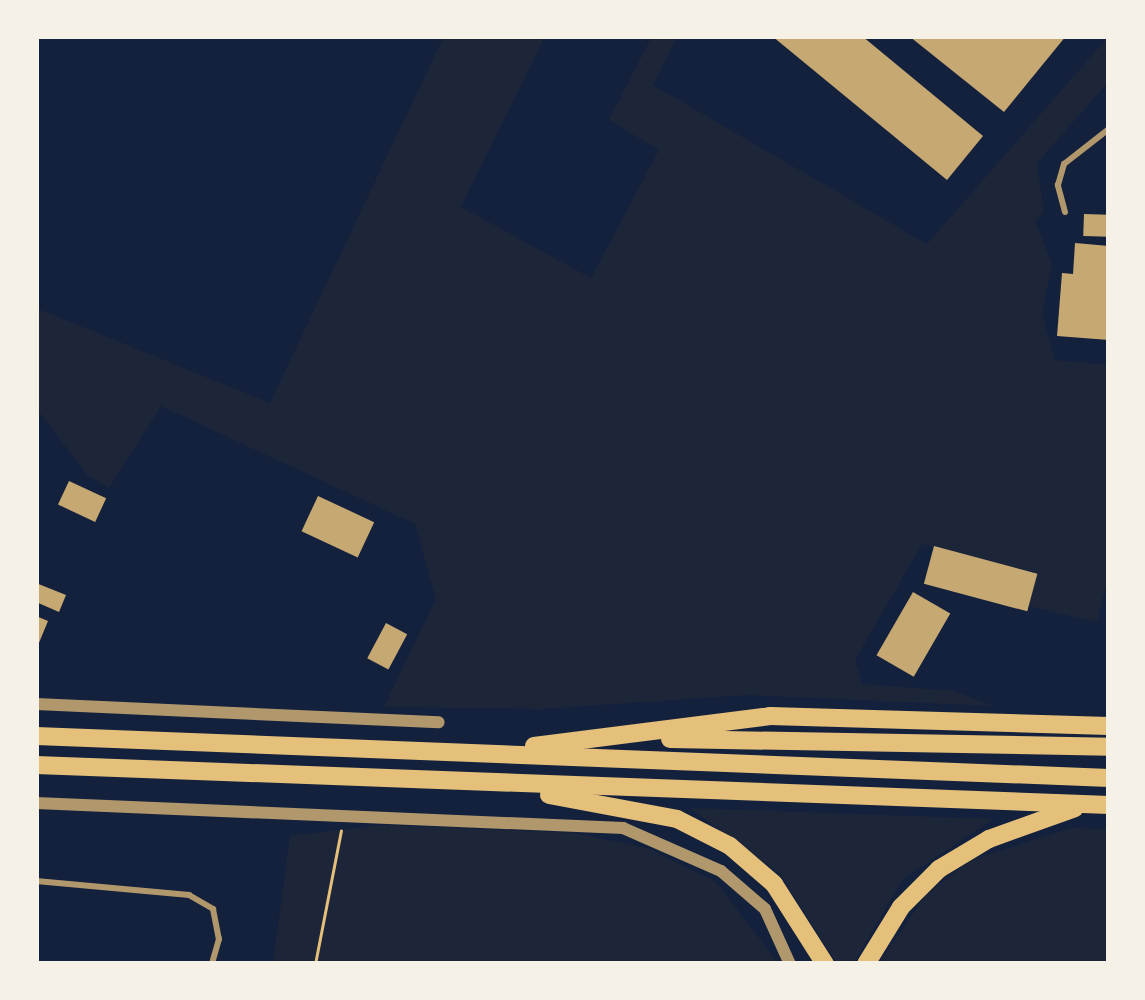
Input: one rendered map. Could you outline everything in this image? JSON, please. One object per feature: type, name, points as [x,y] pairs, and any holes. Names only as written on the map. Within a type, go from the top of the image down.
[{"type":"highway","points":[[482,752],[770,716],[1109,726]]},
{"type":"highway","points":[[36,736],[1109,778]]},
{"type":"highway","points":[[590,738],[1109,747]]},
{"type":"highway","points":[[36,765],[1109,806]]},
{"type":"highway","points":[[479,782],[676,819],[730,846],[774,884],[825,964]]},
{"type":"highway","points":[[866,964],[901,907],[939,868],[989,839],[1086,805]]},
{"type":"street","points":[[36,704],[439,722]]},
{"type":"street","points":[[36,803],[623,828],[721,871],[765,909],[790,964]]},
{"type":"lane","points":[[1065,212],[1058,185],[1064,164],[1109,129]]},
{"type":"lane","points":[[36,881],[189,895],[213,909],[220,939],[212,964]]},
{"type":"path","points":[[315,964],[344,814]]},
{"type":"shaded area","points":[[444,36],[545,36],[461,207],[591,278],[659,150],[609,120],[652,36],[677,36],[653,85],[927,244],[1109,36],[1109,81],[1037,163],[1044,212],[1035,221],[1052,264],[1042,313],[1054,360],[1109,365],[1109,572],[1097,622],[1029,606],[1037,573],[922,544],[855,660],[862,684],[954,691],[993,706],[747,695],[542,709],[384,707],[436,599],[415,524],[161,406],[109,488],[88,476],[36,408],[36,308],[270,403]]},
{"type":"shaded area","points":[[690,808],[993,819],[903,879],[853,964],[837,964],[780,874]]},
{"type":"shaded area","points":[[383,825],[574,833],[647,848],[716,882],[779,964],[273,964],[290,836]]},
{"type":"shaded area","points":[[1071,828],[1109,829],[1109,964],[878,964],[926,895],[971,860]]},
{"type":"building","points":[[772,36],[862,36],[983,136],[947,180]]},
{"type":"building","points":[[909,36],[1066,36],[1004,112]]},
{"type":"building","points":[[1084,214],[1109,215],[1108,237],[1083,236]]},
{"type":"building","points":[[1075,243],[1109,246],[1109,340],[1057,336],[1062,273],[1073,274]]},
{"type":"building","points":[[69,481],[106,498],[95,522],[58,505]]},
{"type":"building","points":[[318,496],[374,522],[358,558],[302,531]]},
{"type":"building","points":[[934,546],[1037,574],[1027,611],[924,584]]},
{"type":"building","points":[[36,583],[66,595],[59,612],[36,602]]},
{"type":"building","points":[[913,592],[950,614],[914,677],[876,655]]},
{"type":"building","points":[[36,616],[48,621],[36,650]]},
{"type":"building","points":[[386,623],[407,634],[388,670],[367,658]]}]
